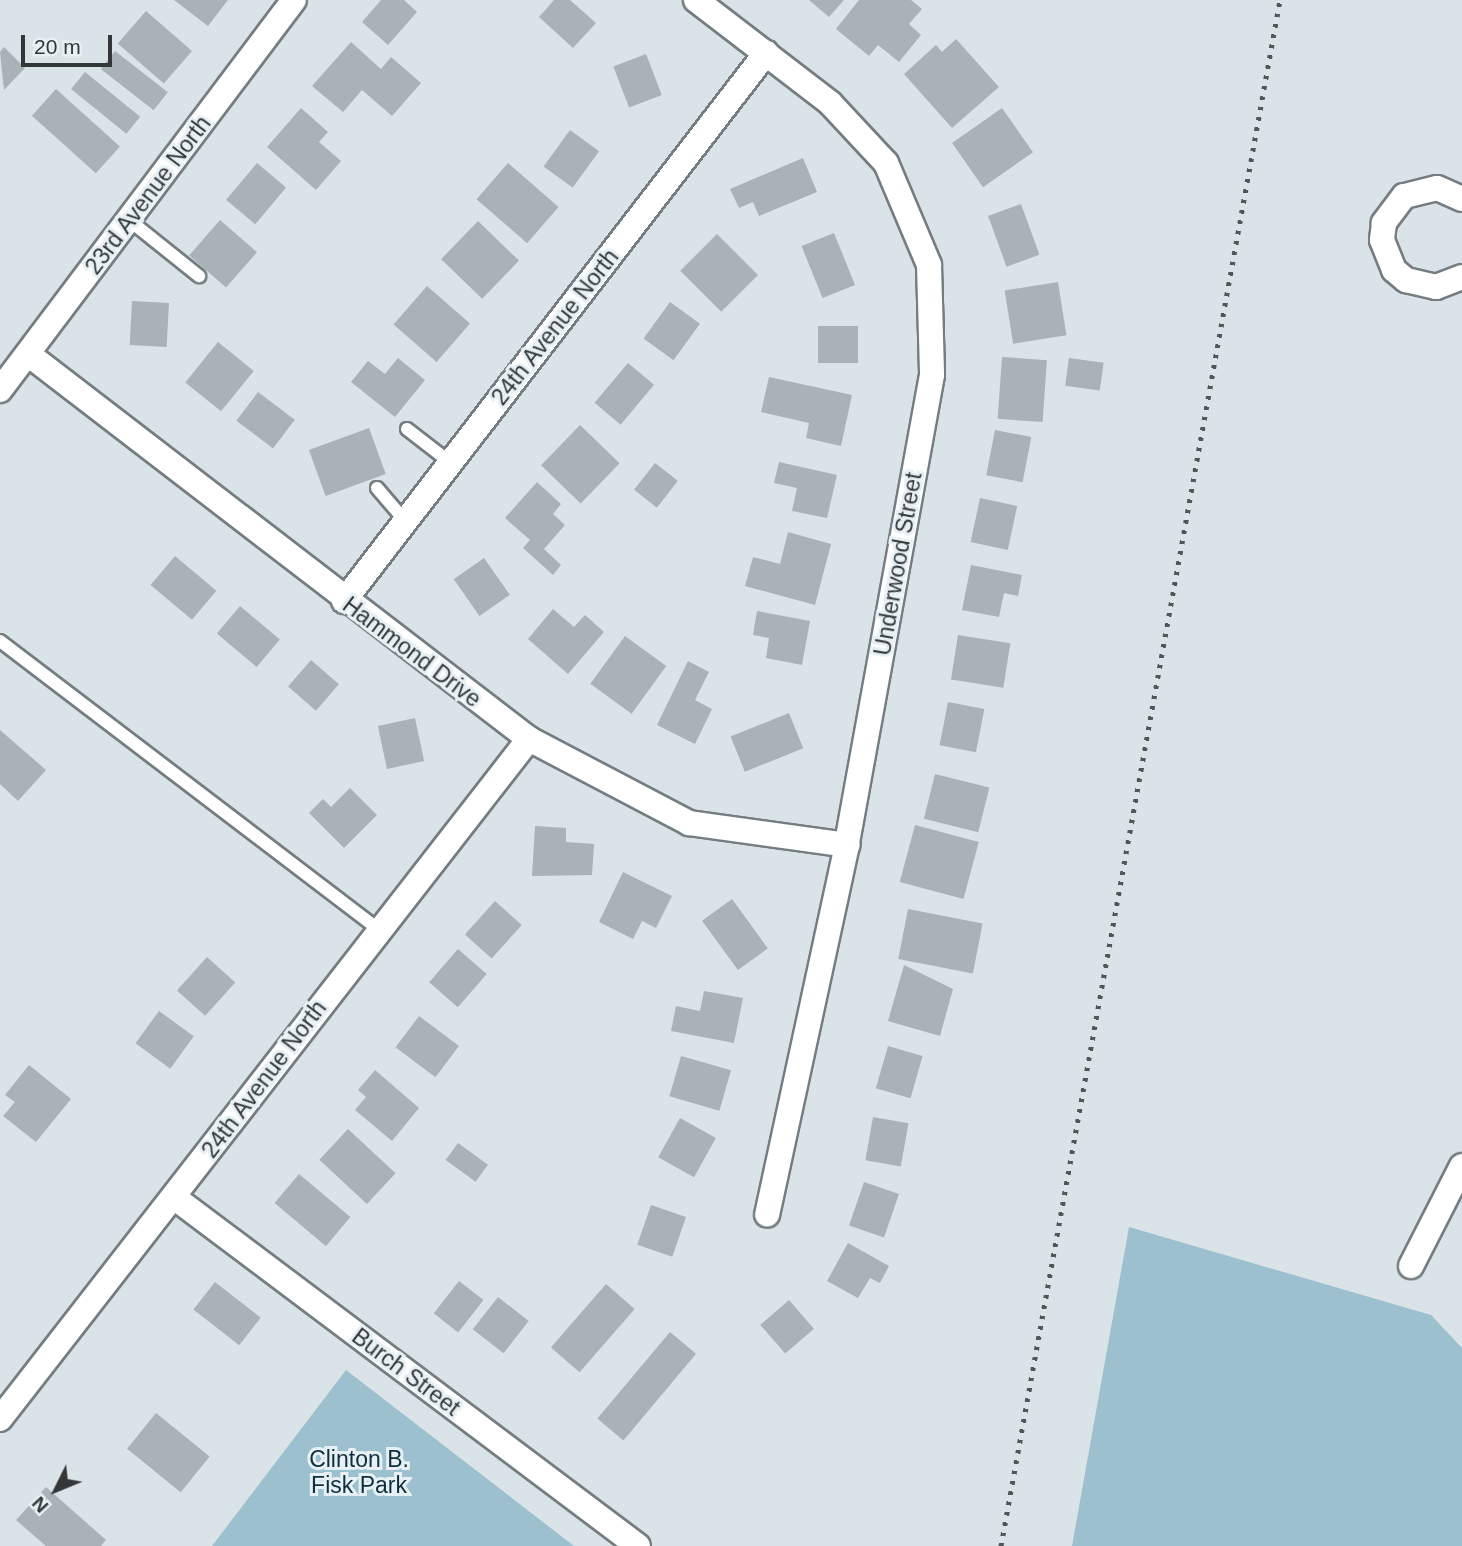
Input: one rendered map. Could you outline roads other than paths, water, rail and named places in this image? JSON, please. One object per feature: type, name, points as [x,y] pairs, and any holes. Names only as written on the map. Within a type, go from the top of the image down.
[{"type":"street","name":"23rd Avenue North","points":[[0,390],[294,0]]},
{"type":"street","name":"Underwood Street","points":[[696,0],[830,103],[886,163],[929,265],[932,375],[847,845],[767,1214]]},
{"type":"street","name":"24th Avenue North","points":[[344,601],[766,53]]},
{"type":"street","points":[[1462,199],[1437,188],[1404,196],[1384,223],[1382,240],[1386,256],[1406,280],[1436,287],[1462,277]]},
{"type":"street","name":"Hammond Drive","points":[[28,354],[344,601],[529,739],[689,822],[847,845]]},
{"type":"street","name":"24th Avenue North","points":[[0,1419],[175,1198],[377,928],[529,739]]},
{"type":"street","points":[[1411,1266],[1462,1166]]},
{"type":"street","name":"Burch Street","points":[[175,1198],[638,1546]]},
{"type":"lane","points":[[130,220],[199,276]]},
{"type":"lane","points":[[407,429],[451,463]]},
{"type":"lane","points":[[377,488],[406,522]]},
{"type":"lane","points":[[0,641],[377,928]]},
{"type":"railway","points":[[1001,1546],[1280,0]]},
{"type":"park label","name":"Clinton B. Fisk Park","points":[[359,1472]]}]
